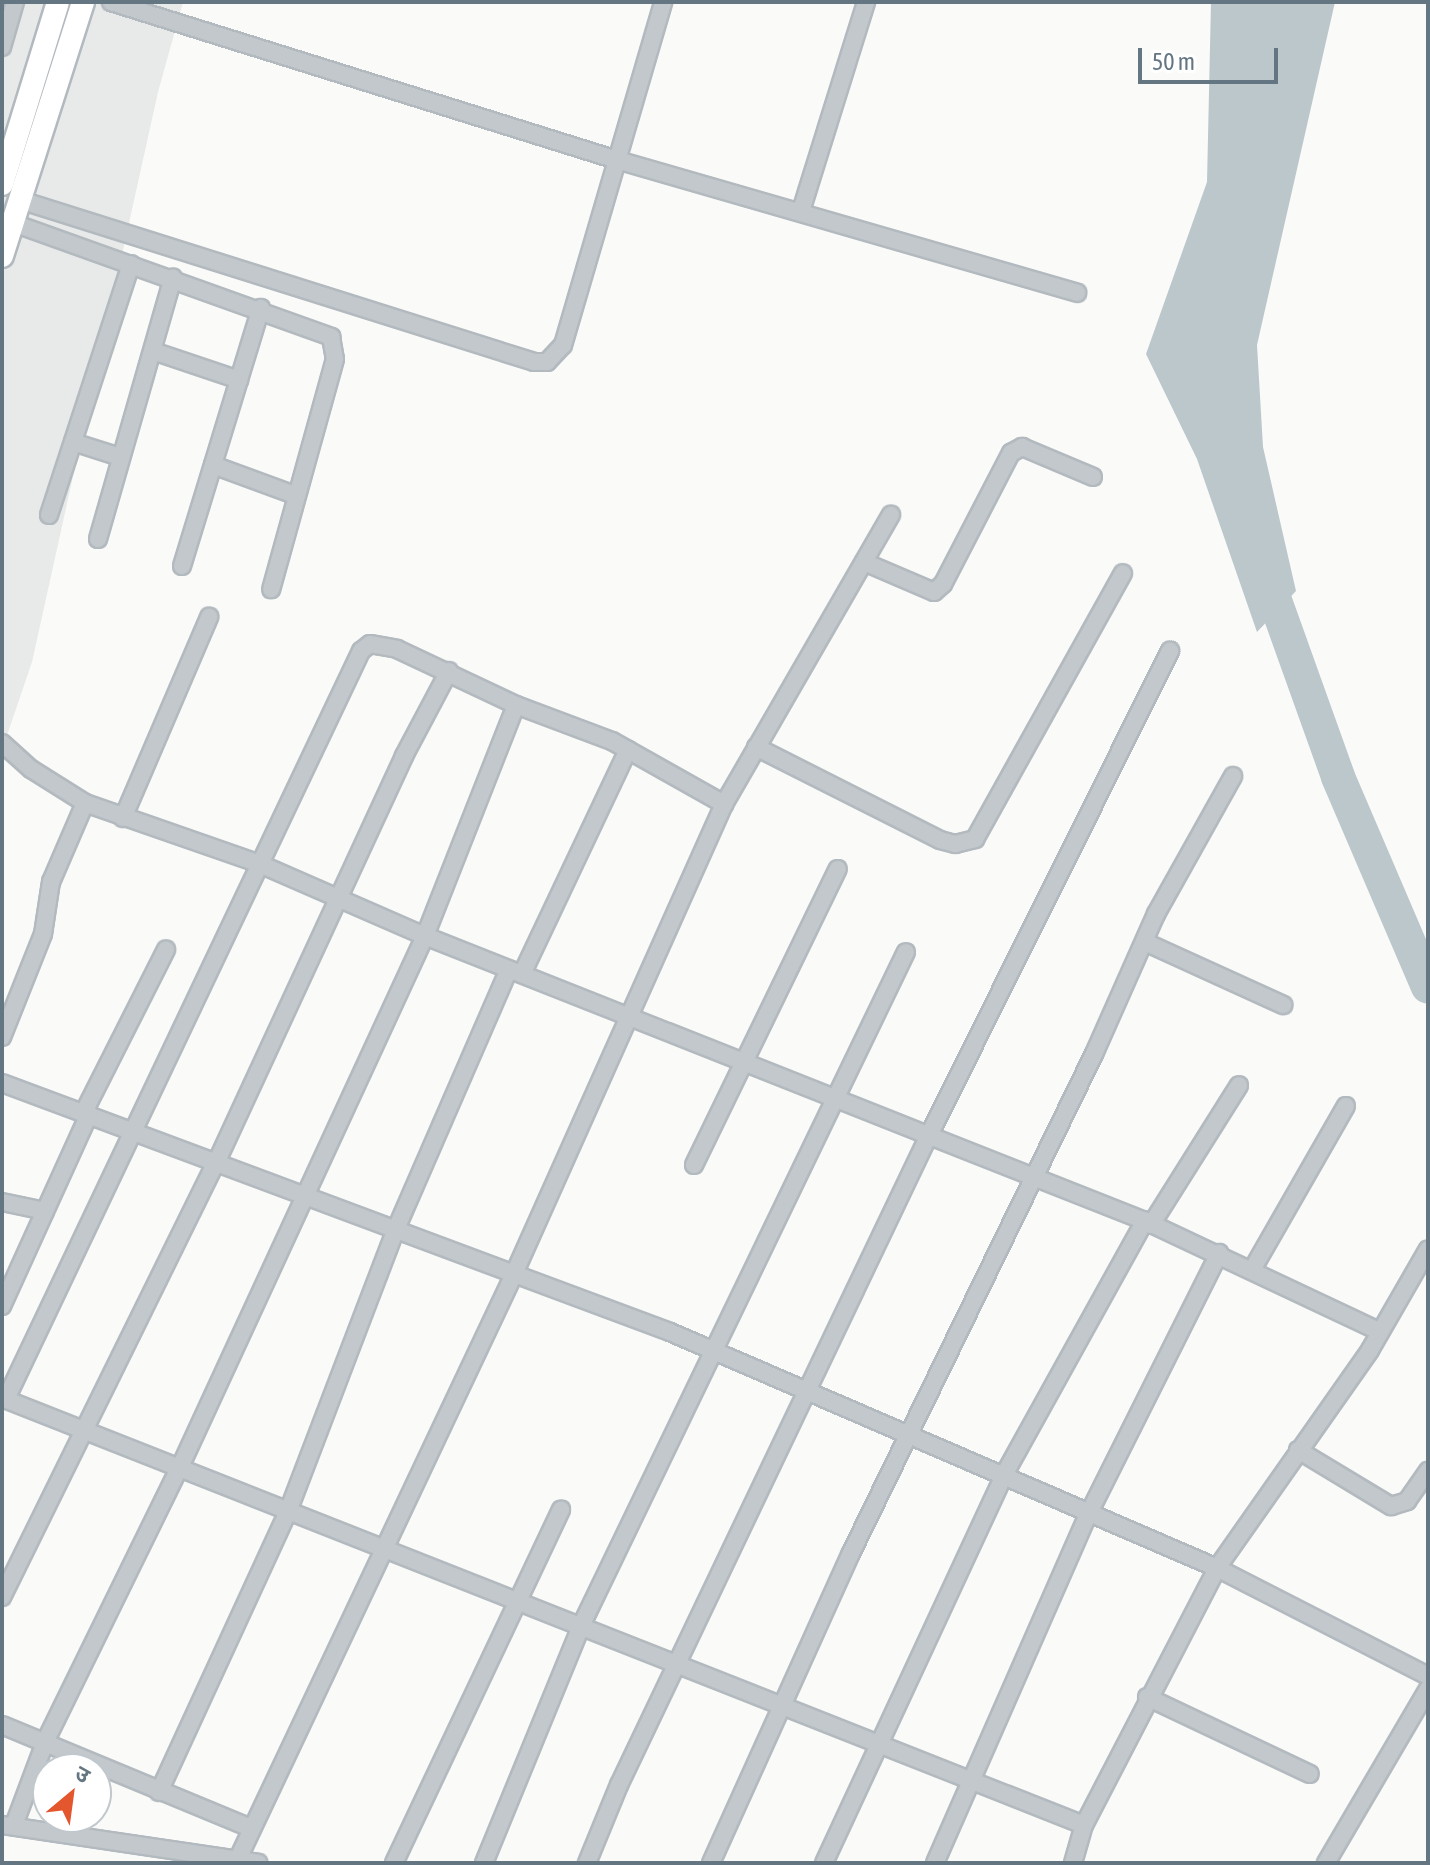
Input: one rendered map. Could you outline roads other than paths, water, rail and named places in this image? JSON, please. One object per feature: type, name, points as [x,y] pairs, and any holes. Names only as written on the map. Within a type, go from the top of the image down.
[{"type":"street","points":[[2,47],[15,2]]},
{"type":"street","points":[[2,184],[58,2]]},
{"type":"street","points":[[2,256],[8,221],[20,200],[83,2]]},
{"type":"street","points":[[111,2],[617,160],[1077,293]]},
{"type":"street","points":[[20,200],[534,362],[547,362],[563,345],[663,2]]},
{"type":"street","points":[[801,211],[866,2]]},
{"type":"street","points":[[8,221],[320,330],[335,346],[271,589]]},
{"type":"street","points":[[49,515],[131,264]]},
{"type":"street","points":[[98,539],[173,278]]},
{"type":"street","points":[[182,566],[261,308]]},
{"type":"street","points":[[153,351],[239,380]]},
{"type":"street","points":[[73,442],[120,457]]},
{"type":"street","points":[[864,562],[934,592],[943,584],[1011,453],[1022,447],[1093,477]]},
{"type":"street","points":[[213,465],[295,495]]},
{"type":"street","points":[[236,1861],[387,1548],[514,1274],[626,1015],[724,804],[891,515]]},
{"type":"street","points":[[756,747],[940,840],[955,844],[975,839],[1123,573]]},
{"type":"street","points":[[123,818],[209,617]]},
{"type":"street","points":[[724,804],[628,750],[516,705],[449,671],[382,645],[370,644],[361,651],[4,1398],[85,1427],[1084,1825]]},
{"type":"street","points":[[587,1863],[677,1663],[929,1135],[1170,651]]},
{"type":"street","points":[[2,1597],[217,1161],[338,896],[449,671]]},
{"type":"street","points":[[258,1863],[8,1825],[46,1740],[181,1465],[425,936],[516,705]]},
{"type":"street","points":[[159,1792],[289,1509],[396,1229],[516,971],[628,750]]},
{"type":"street","points":[[5,753],[85,803],[260,864],[425,936],[744,1060],[1148,1223],[1219,1253],[1379,1331]]},
{"type":"street","points":[[711,1863],[1032,1177],[1145,942],[1233,776]]},
{"type":"street","points":[[2,1037],[43,934],[51,882],[85,803]]},
{"type":"street","points":[[694,1165],[838,869]]},
{"type":"street","points":[[1145,942],[1283,1005]]},
{"type":"street","points":[[2,1306],[87,1113],[166,950]]},
{"type":"street","points":[[484,1863],[581,1626],[906,952]]},
{"type":"street","points":[[2,1083],[133,1129],[670,1332],[805,1393],[1217,1568],[1428,1676]]},
{"type":"street","points":[[824,1863],[1004,1475],[1148,1223],[1239,1085]]},
{"type":"street","points":[[1252,1270],[1346,1106]]},
{"type":"street","points":[[2,1202],[45,1211]]},
{"type":"street","points":[[1073,1863],[1084,1825],[1147,1697],[1217,1568],[1379,1331],[1428,1249]]},
{"type":"street","points":[[935,1863],[968,1778],[1089,1513],[1219,1253]]},
{"type":"street","points":[[1298,1450],[1391,1506],[1407,1501],[1428,1471]]},
{"type":"street","points":[[394,1863],[516,1598],[561,1509]]},
{"type":"street","points":[[1326,1863],[1428,1689]]},
{"type":"street","points":[[1147,1697],[1310,1774]]},
{"type":"street","points":[[2,1725],[46,1740],[159,1792],[251,1828]]},
{"type":"waterway","points":[[1263,567],[1338,777],[1428,987]]}]
